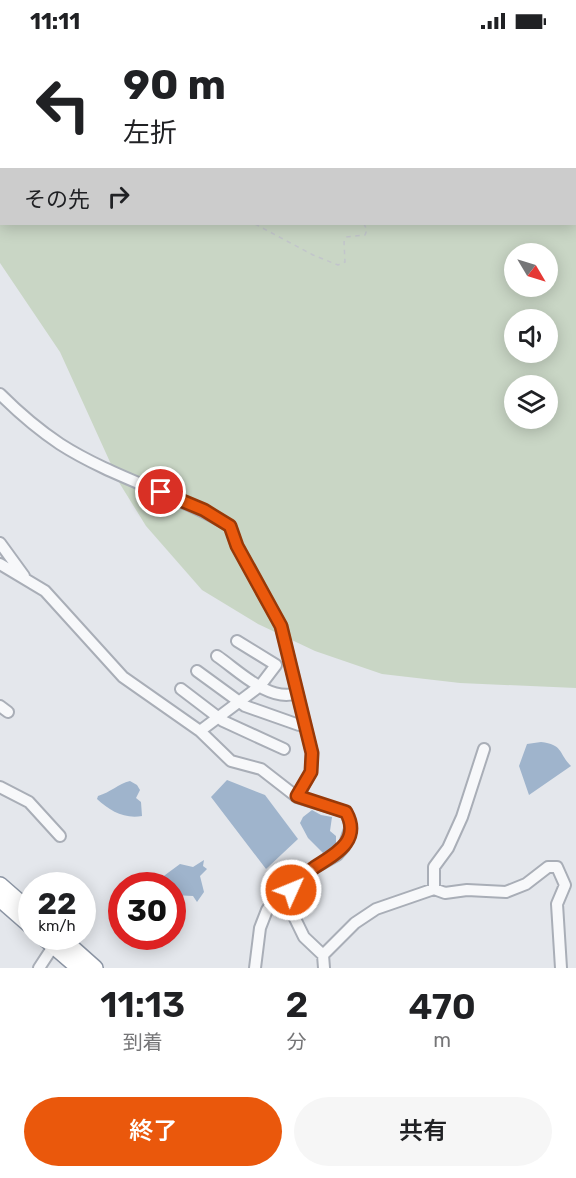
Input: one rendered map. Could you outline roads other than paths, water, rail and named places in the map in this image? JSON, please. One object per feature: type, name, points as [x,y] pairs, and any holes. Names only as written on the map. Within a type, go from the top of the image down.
[{"type":"highway","points":[[0,885],[18,901]]},
{"type":"highway","points":[[0,899],[18,915]]},
{"type":"highway","points":[[63,950],[79,968]]},
{"type":"highway","points":[[70,950],[95,968]]},
{"type":"street","points":[[0,394],[15,409],[73,451],[119,474],[204,510],[230,526],[237,546],[281,626],[312,753],[311,772],[297,796]]},
{"type":"street","points":[[0,543],[24,576]]},
{"type":"street","points":[[0,564],[24,576],[45,591],[123,677],[200,731],[231,761],[261,769],[297,796],[346,812],[351,826],[341,851],[314,868],[295,887],[272,901],[260,928],[255,968]]},
{"type":"street","points":[[200,731],[260,686],[276,665],[237,641]]},
{"type":"street","points":[[217,656],[260,686],[284,697],[297,693]]},
{"type":"street","points":[[196,671],[245,706],[299,725]]},
{"type":"street","points":[[181,689],[219,717],[284,749]]},
{"type":"street","points":[[434,889],[434,867],[448,848],[462,817],[484,749]]},
{"type":"street","points":[[0,787],[29,802],[60,837]]},
{"type":"street","points":[[322,956],[355,923],[376,909],[434,889],[445,893],[467,890],[506,892],[526,884],[548,867],[557,867],[565,885],[556,904],[561,968]]},
{"type":"street","points":[[284,894],[304,937],[322,956],[324,968]]},
{"type":"street","points":[[39,968],[48,950]]},
{"type":"water","points":[[541,742],[557,747],[571,766],[529,795],[519,766],[527,744]]},
{"type":"water","points":[[227,780],[265,795],[298,839],[266,869],[211,797]]},
{"type":"water","points":[[130,781],[140,790],[136,798],[141,802],[142,816],[135,817],[118,813],[97,799],[98,796]]},
{"type":"water","points":[[312,810],[332,817],[330,831],[336,836],[336,850],[326,856],[308,838],[300,823],[303,817]]},
{"type":"water","points":[[204,860],[203,866],[207,869],[200,876],[204,892],[197,902],[193,896],[186,896],[186,872],[169,872],[180,864],[193,867]]}]
